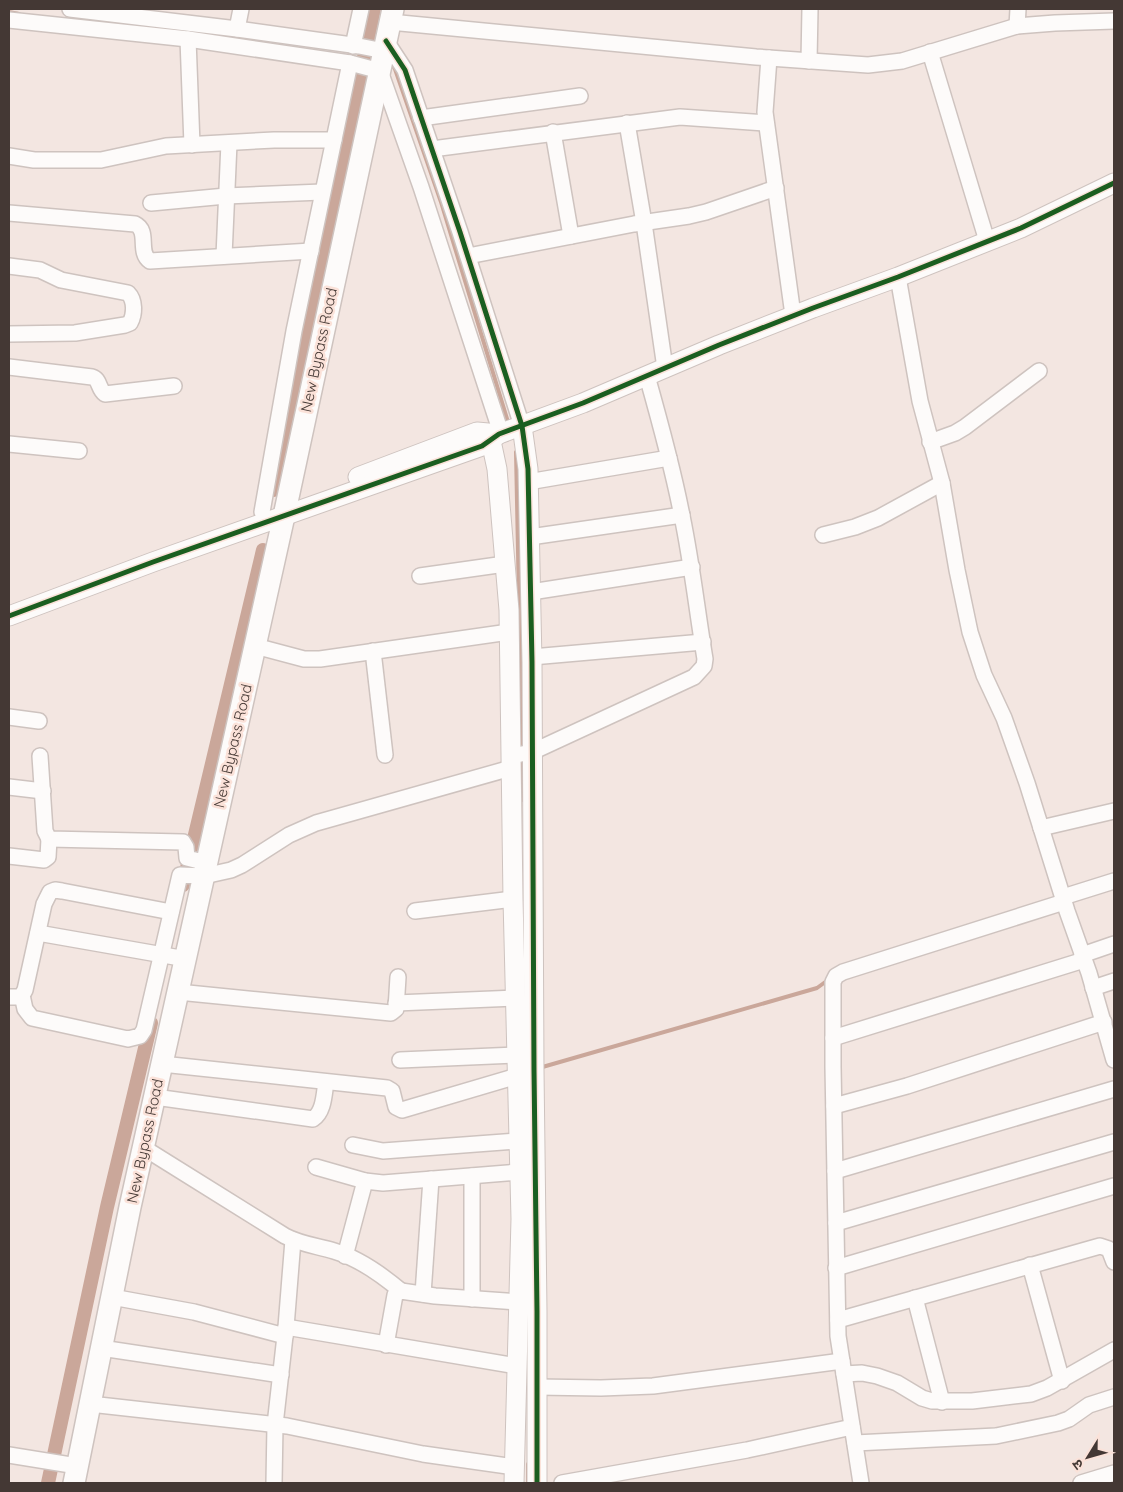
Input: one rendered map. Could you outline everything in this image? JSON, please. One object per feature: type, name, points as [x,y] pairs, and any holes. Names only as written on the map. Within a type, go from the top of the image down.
[{"type":"main road","name":"New Bypass Road","points":[[70,1471],[90,1404],[178,992],[172,956],[255,646],[285,510],[371,48]]},
{"type":"street","points":[[70,9],[171,15],[237,30],[371,48],[405,70],[468,256],[522,426],[528,482],[532,657],[520,757],[513,899],[521,1219],[514,1475],[424,1454],[275,1425],[90,1404]]},
{"type":"street","points":[[237,30],[242,9]]},
{"type":"street","points":[[361,9],[371,48],[424,195],[497,436],[497,469],[520,757],[537,1387],[537,1483]]},
{"type":"street","points":[[809,61],[810,9]]},
{"type":"street","points":[[1017,26],[1018,9]]},
{"type":"street","points":[[9,20],[188,39],[371,48],[769,58],[868,66],[902,61],[1017,26],[1114,21]]},
{"type":"street","points":[[188,39],[192,145]]},
{"type":"street","points":[[262,512],[294,331],[334,140],[371,48]]},
{"type":"street","points":[[930,52],[988,241]]},
{"type":"street","points":[[769,58],[765,99],[766,122],[793,316]]},
{"type":"street","points":[[421,118],[580,96]]},
{"type":"street","points":[[432,149],[680,117],[766,122]]},
{"type":"street","points":[[627,123],[665,368]]},
{"type":"street","points":[[553,132],[571,236]]},
{"type":"street","points":[[9,156],[34,160],[101,160],[166,146],[274,140],[334,140]]},
{"type":"street","points":[[224,256],[229,143]]},
{"type":"street","points":[[9,616],[285,510],[425,468],[482,446],[497,436],[793,316],[988,241],[1043,218],[1114,183]]},
{"type":"street","points":[[468,256],[706,212],[776,188]]},
{"type":"street","points":[[151,203],[226,196],[322,192]]},
{"type":"street","points":[[9,213],[135,224],[140,226],[144,254],[150,261],[311,251]]},
{"type":"street","points":[[9,266],[44,271],[61,280],[128,293],[133,300],[133,315],[130,322],[125,325],[75,333],[9,334]]},
{"type":"street","points":[[898,277],[920,400],[942,483],[970,632],[984,675],[1004,718],[1063,900],[1108,1025],[1114,1060]]},
{"type":"street","points":[[9,368],[92,377],[97,380],[102,392],[106,394],[174,386]]},
{"type":"street","points":[[930,442],[955,433],[965,427],[1039,371]]},
{"type":"street","points":[[171,912],[55,890],[50,892],[46,897],[25,990],[16,996],[32,1018],[128,1039],[136,1037],[144,1030],[172,956],[171,912],[179,876],[195,868],[222,872],[242,865],[289,835],[316,823],[520,757],[694,677],[704,666],[703,642],[682,515],[647,376]]},
{"type":"street","points":[[9,444],[79,451]]},
{"type":"street","points":[[528,482],[669,458]]},
{"type":"street","points":[[823,536],[878,518],[942,483]]},
{"type":"street","points":[[9,604],[89,572],[262,512],[285,510]]},
{"type":"street","points":[[530,537],[682,515]]},
{"type":"street","points":[[420,576],[505,564]]},
{"type":"street","points":[[530,592],[692,568]]},
{"type":"street","points":[[255,646],[304,659],[320,659],[509,632]]},
{"type":"street","points":[[532,657],[703,642]]},
{"type":"street","points":[[373,651],[385,755]]},
{"type":"street","points":[[9,717],[39,721]]},
{"type":"street","points":[[9,856],[44,860],[48,857],[49,840],[45,831],[40,756]]},
{"type":"street","points":[[9,787],[42,791]]},
{"type":"street","points":[[1041,828],[1114,811]]},
{"type":"street","points":[[49,840],[183,842],[186,847],[186,857],[195,868]]},
{"type":"street","points":[[861,1483],[843,1367],[838,1320],[833,982],[838,974],[1063,900],[1114,881]]},
{"type":"street","points":[[415,911],[513,899]]},
{"type":"street","points":[[38,933],[172,956]]},
{"type":"street","points":[[833,1038],[1083,957],[1114,944]]},
{"type":"street","points":[[178,992],[391,1013],[396,1009],[398,976]]},
{"type":"street","points":[[1094,988],[1114,981]]},
{"type":"street","points":[[396,1003],[515,998]]},
{"type":"street","points":[[834,1106],[907,1086],[1108,1025]]},
{"type":"street","points":[[400,1060],[516,1055]]},
{"type":"street","points":[[162,1064],[387,1088],[392,1092],[396,1107],[402,1110],[517,1076]]},
{"type":"street","points":[[155,1097],[313,1119],[318,1116],[320,1111],[326,1082]]},
{"type":"street","points":[[835,1171],[1114,1089]]},
{"type":"street","points":[[354,1145],[390,1151],[518,1141]]},
{"type":"street","points":[[836,1222],[1114,1142]]},
{"type":"street","points":[[144,1148],[293,1240],[345,1256],[377,1274],[401,1291],[519,1302]]},
{"type":"street","points":[[316,1167],[365,1181],[383,1183],[519,1172]]},
{"type":"street","points":[[472,1176],[472,1298]]},
{"type":"street","points":[[423,1294],[431,1179]]},
{"type":"street","points":[[345,1256],[365,1181]]},
{"type":"street","points":[[836,1268],[1114,1186]]},
{"type":"street","points":[[274,1483],[275,1425],[286,1331],[293,1240]]},
{"type":"street","points":[[838,1320],[1100,1246],[1109,1249],[1114,1262]]},
{"type":"street","points":[[1030,1265],[1062,1380]]},
{"type":"street","points":[[386,1344],[394,1295],[401,1291]]},
{"type":"street","points":[[112,1298],[194,1312],[286,1331],[386,1344],[518,1366]]},
{"type":"street","points":[[915,1298],[942,1402]]},
{"type":"street","points":[[102,1348],[281,1375]]},
{"type":"street","points":[[537,1387],[601,1388],[654,1386],[843,1367],[898,1383],[922,1398],[942,1402],[972,1401],[1031,1394],[1062,1380],[1114,1350]]},
{"type":"street","points":[[855,1443],[996,1436],[1058,1423],[1089,1405],[1114,1397]]},
{"type":"street","points":[[562,1483],[747,1450],[852,1427]]},
{"type":"street","points":[[9,1455],[44,1461],[70,1471]]},
{"type":"street","points":[[1081,1483],[1114,1473]]},
{"type":"waterway","points":[[274,490],[374,9]]},
{"type":"waterway","points":[[9,12],[19,14]]},
{"type":"waterway","points":[[88,21],[171,30]]},
{"type":"waterway","points":[[391,63],[395,69],[441,202],[508,422]]},
{"type":"waterway","points":[[516,452],[522,750]]},
{"type":"waterway","points":[[183,885],[263,550]]},
{"type":"waterway","points":[[522,757],[523,800]]},
{"type":"waterway","points":[[539,1068],[817,988],[828,980]]},
{"type":"waterway","points":[[48,1483],[107,1207],[151,1023]]},
{"type":"waterway","points":[[528,1464],[528,1483]]},
{"type":"cycle path","points":[[386,41],[405,70],[460,232],[522,426],[528,469],[532,662],[537,1483]]},
{"type":"cycle path","points":[[9,616],[153,562],[482,446],[499,434],[583,403],[719,345],[1021,228],[1114,183]]}]
